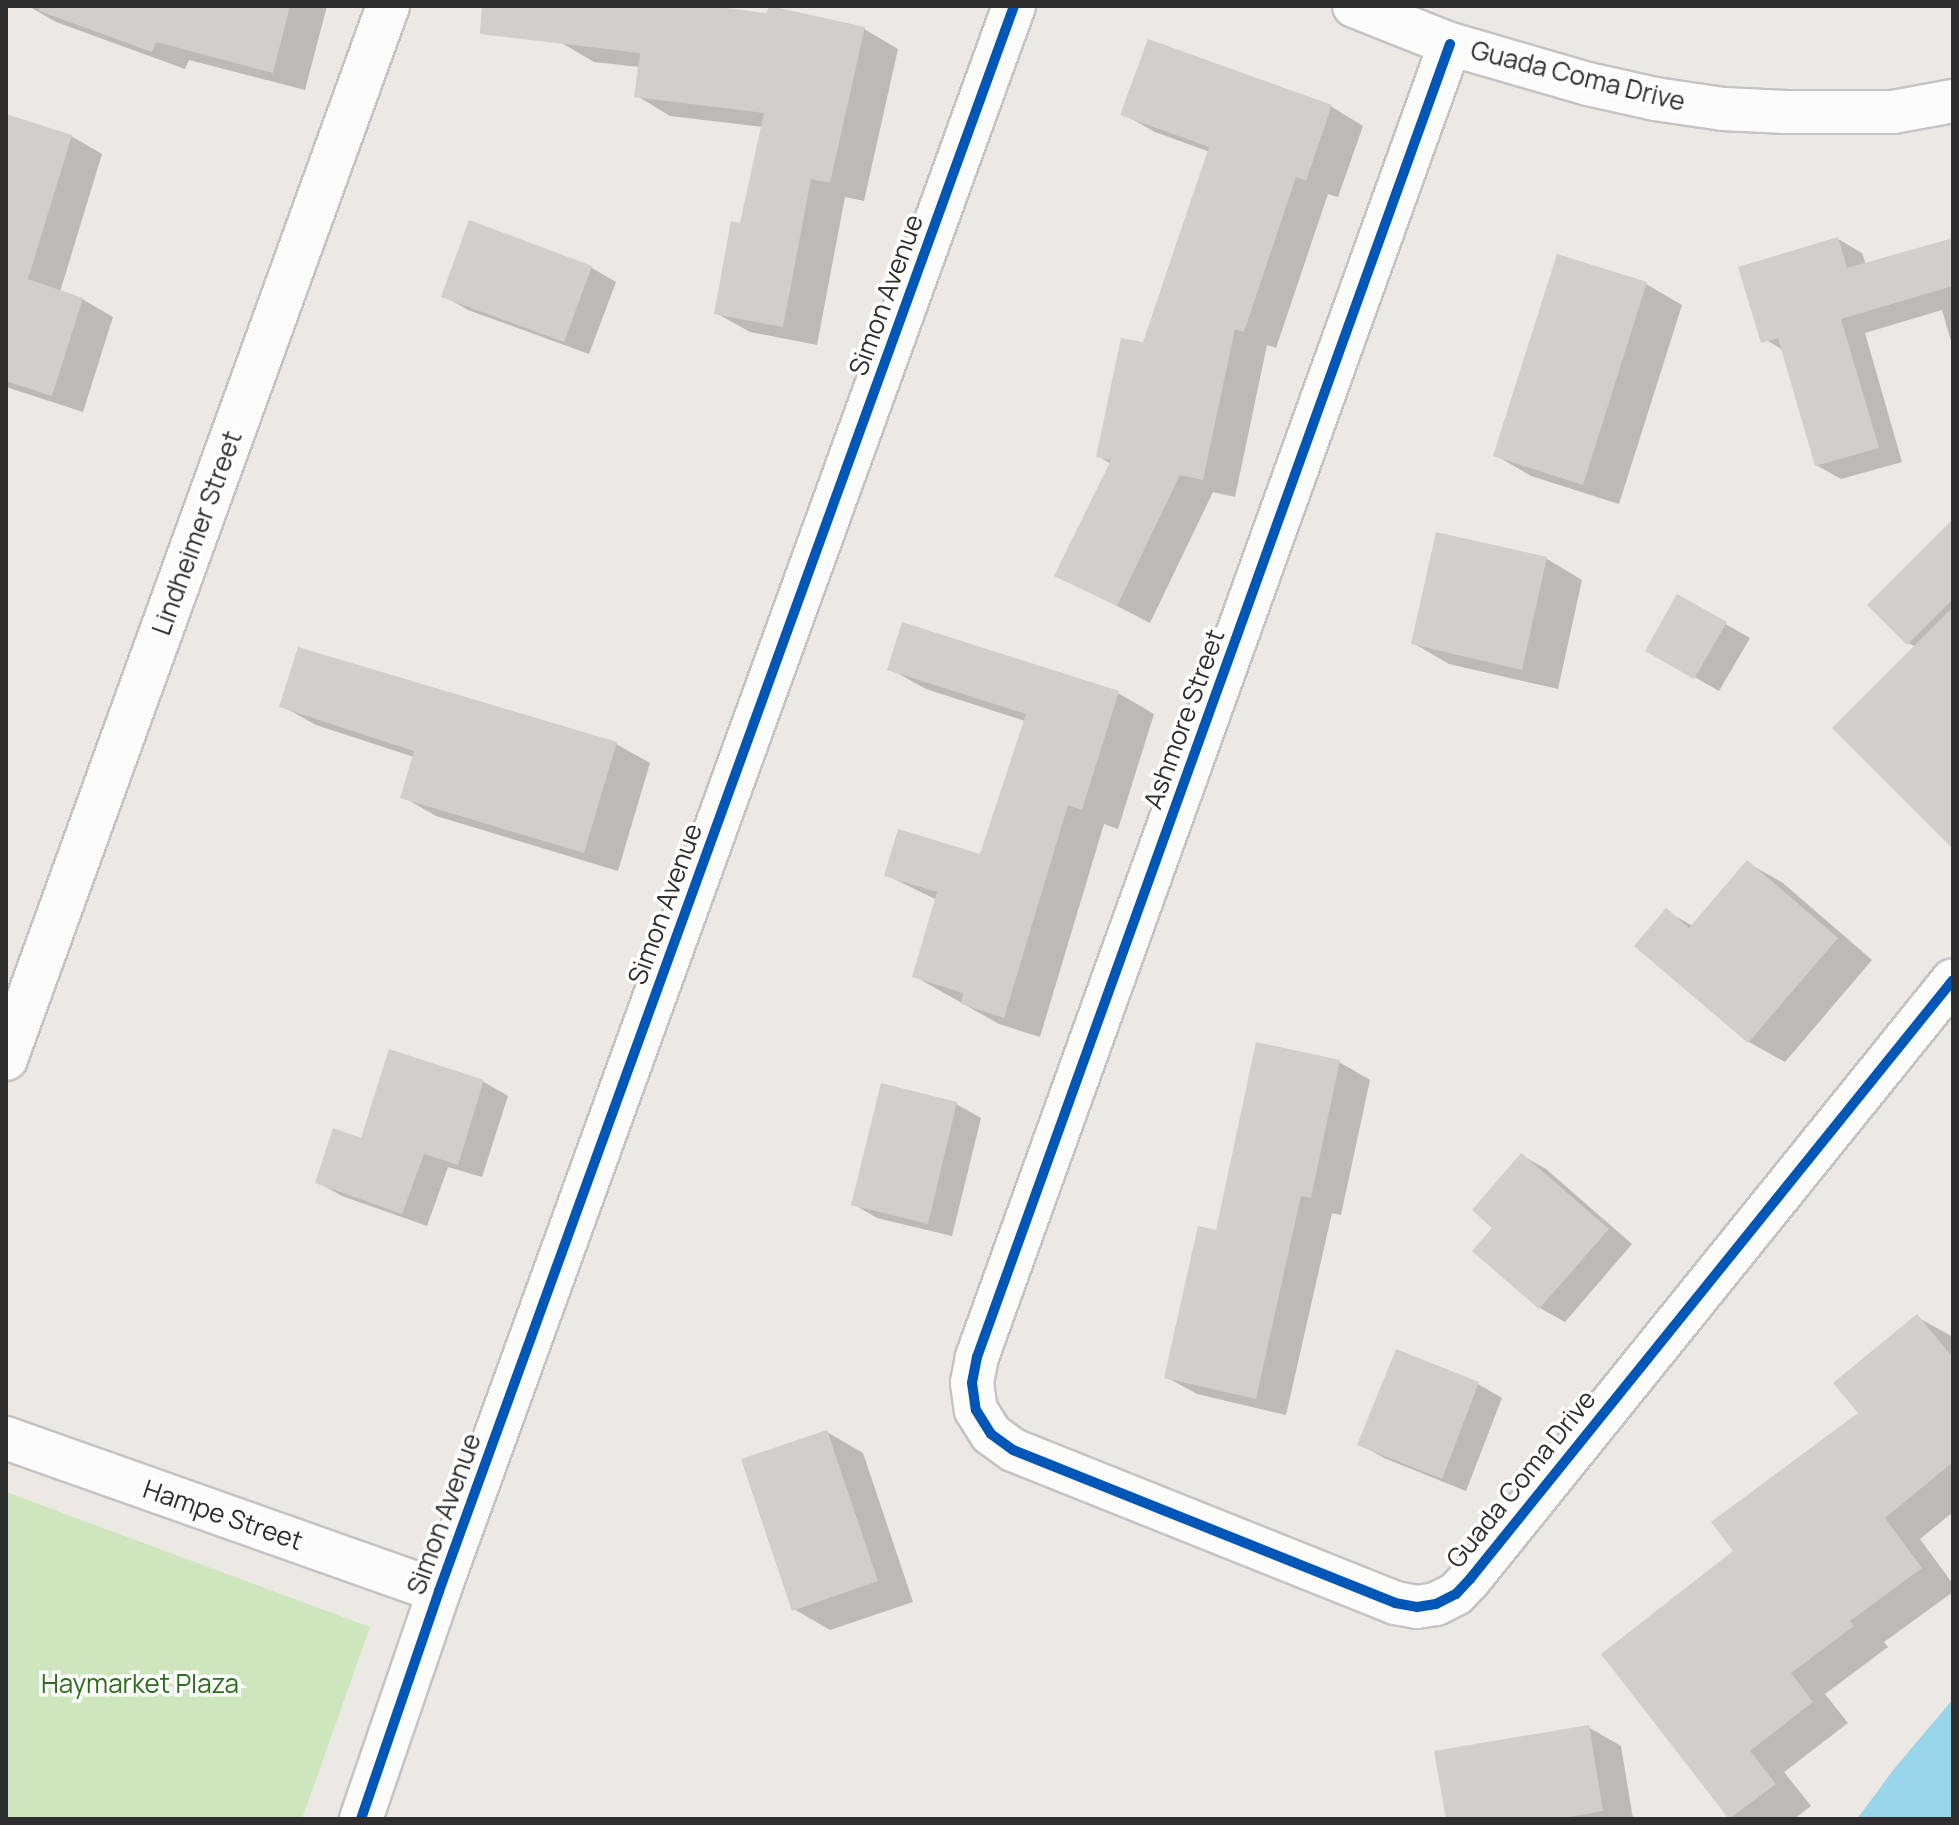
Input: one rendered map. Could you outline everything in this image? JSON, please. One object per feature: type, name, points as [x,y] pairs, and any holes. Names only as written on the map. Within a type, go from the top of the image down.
[{"type":"street","name":"Lindheimer Street","points":[[6,1059],[388,6]]},
{"type":"street","name":"Simon Avenue","points":[[361,1819],[439,1591],[1014,6]]},
{"type":"street","name":"Guada Coma Drive","points":[[1354,6],[1450,44],[1588,84],[1723,109],[1893,112],[1953,101]]},
{"type":"street","name":"Ashmore Street","points":[[976,1410],[972,1383],[977,1357],[1450,44]]},
{"type":"street","name":"Guada Coma Drive","points":[[976,1410],[991,1434],[1013,1450],[1395,1603],[1417,1607],[1436,1604],[1456,1594],[1470,1579],[1953,980]]},
{"type":"street","name":"Hampe Street","points":[[6,1438],[439,1591]]},
{"type":"green space","name":"Haymarket Plaza","points":[[6,1492],[370,1627],[302,1819],[6,1819]]},
{"type":"water","points":[[1953,1699],[1953,1819],[1857,1819],[1894,1769]]},
{"type":"building","points":[[40,6],[290,6],[273,73],[156,42],[152,52],[39,11]]},
{"type":"building","points":[[482,6],[710,6],[766,13],[770,6],[865,27],[830,183],[811,179],[783,327],[714,314],[731,221],[740,223],[764,113],[634,97],[640,53],[480,34]]},
{"type":"building","points":[[1148,39],[1332,105],[1306,181],[1296,177],[1244,332],[1235,329],[1203,480],[1180,475],[1117,606],[1054,576],[1111,460],[1096,457],[1121,338],[1143,342],[1209,147],[1120,115]]},
{"type":"building","points":[[6,114],[72,135],[28,279],[83,298],[52,396],[6,381]]},
{"type":"building","points":[[469,220],[592,266],[564,342],[441,297]]},
{"type":"building","points":[[1838,237],[1847,268],[1953,238],[1953,286],[1841,319],[1879,448],[1815,466],[1778,338],[1761,343],[1738,267]]},
{"type":"building","points":[[1557,254],[1647,282],[1583,485],[1493,456]]},
{"type":"building","points":[[1953,519],[1953,599],[1907,645],[1867,605]]},
{"type":"building","points":[[1436,532],[1547,557],[1522,670],[1411,644]]},
{"type":"building","points":[[1677,594],[1727,622],[1694,679],[1645,651]]},
{"type":"building","points":[[1953,607],[1953,849],[1832,728]]},
{"type":"building","points":[[902,622],[1119,691],[1082,810],[1068,805],[1004,1018],[961,1004],[963,993],[912,977],[937,892],[884,876],[898,829],[980,854],[1026,714],[887,670]]},
{"type":"building","points":[[298,647],[617,742],[584,853],[400,798],[414,751],[279,707]]},
{"type":"building","points":[[1747,860],[1838,938],[1748,1043],[1634,946],[1666,908],[1689,928]]},
{"type":"building","points":[[1256,1042],[1340,1060],[1311,1198],[1301,1196],[1256,1399],[1164,1378],[1198,1226],[1216,1230]]},
{"type":"building","points":[[389,1049],[484,1080],[458,1165],[424,1154],[402,1214],[315,1183],[333,1128],[361,1138]]},
{"type":"building","points":[[881,1083],[957,1102],[928,1224],[851,1205]]},
{"type":"building","points":[[1521,1153],[1609,1229],[1539,1309],[1472,1251],[1492,1228],[1472,1210]]},
{"type":"building","points":[[1917,1314],[1953,1358],[1953,1462],[1885,1518],[1922,1568],[1850,1621],[1854,1626],[1791,1673],[1813,1702],[1750,1751],[1776,1784],[1729,1819],[1601,1654],[1733,1551],[1711,1522],[1858,1413],[1833,1383]]},
{"type":"building","points":[[1396,1349],[1479,1382],[1442,1479],[1357,1445]]},
{"type":"building","points":[[827,1430],[878,1581],[792,1611],[741,1459]]},
{"type":"building","points":[[1589,1725],[1603,1811],[1558,1819],[1446,1819],[1434,1751]]},
{"type":"cycle path","points":[[361,1819],[439,1591],[1014,6]]},
{"type":"cycle path","points":[[1450,44],[977,1357],[972,1383],[976,1410],[991,1434],[1013,1450],[1395,1603],[1417,1607],[1436,1604],[1456,1594],[1470,1579],[1953,980]]}]
